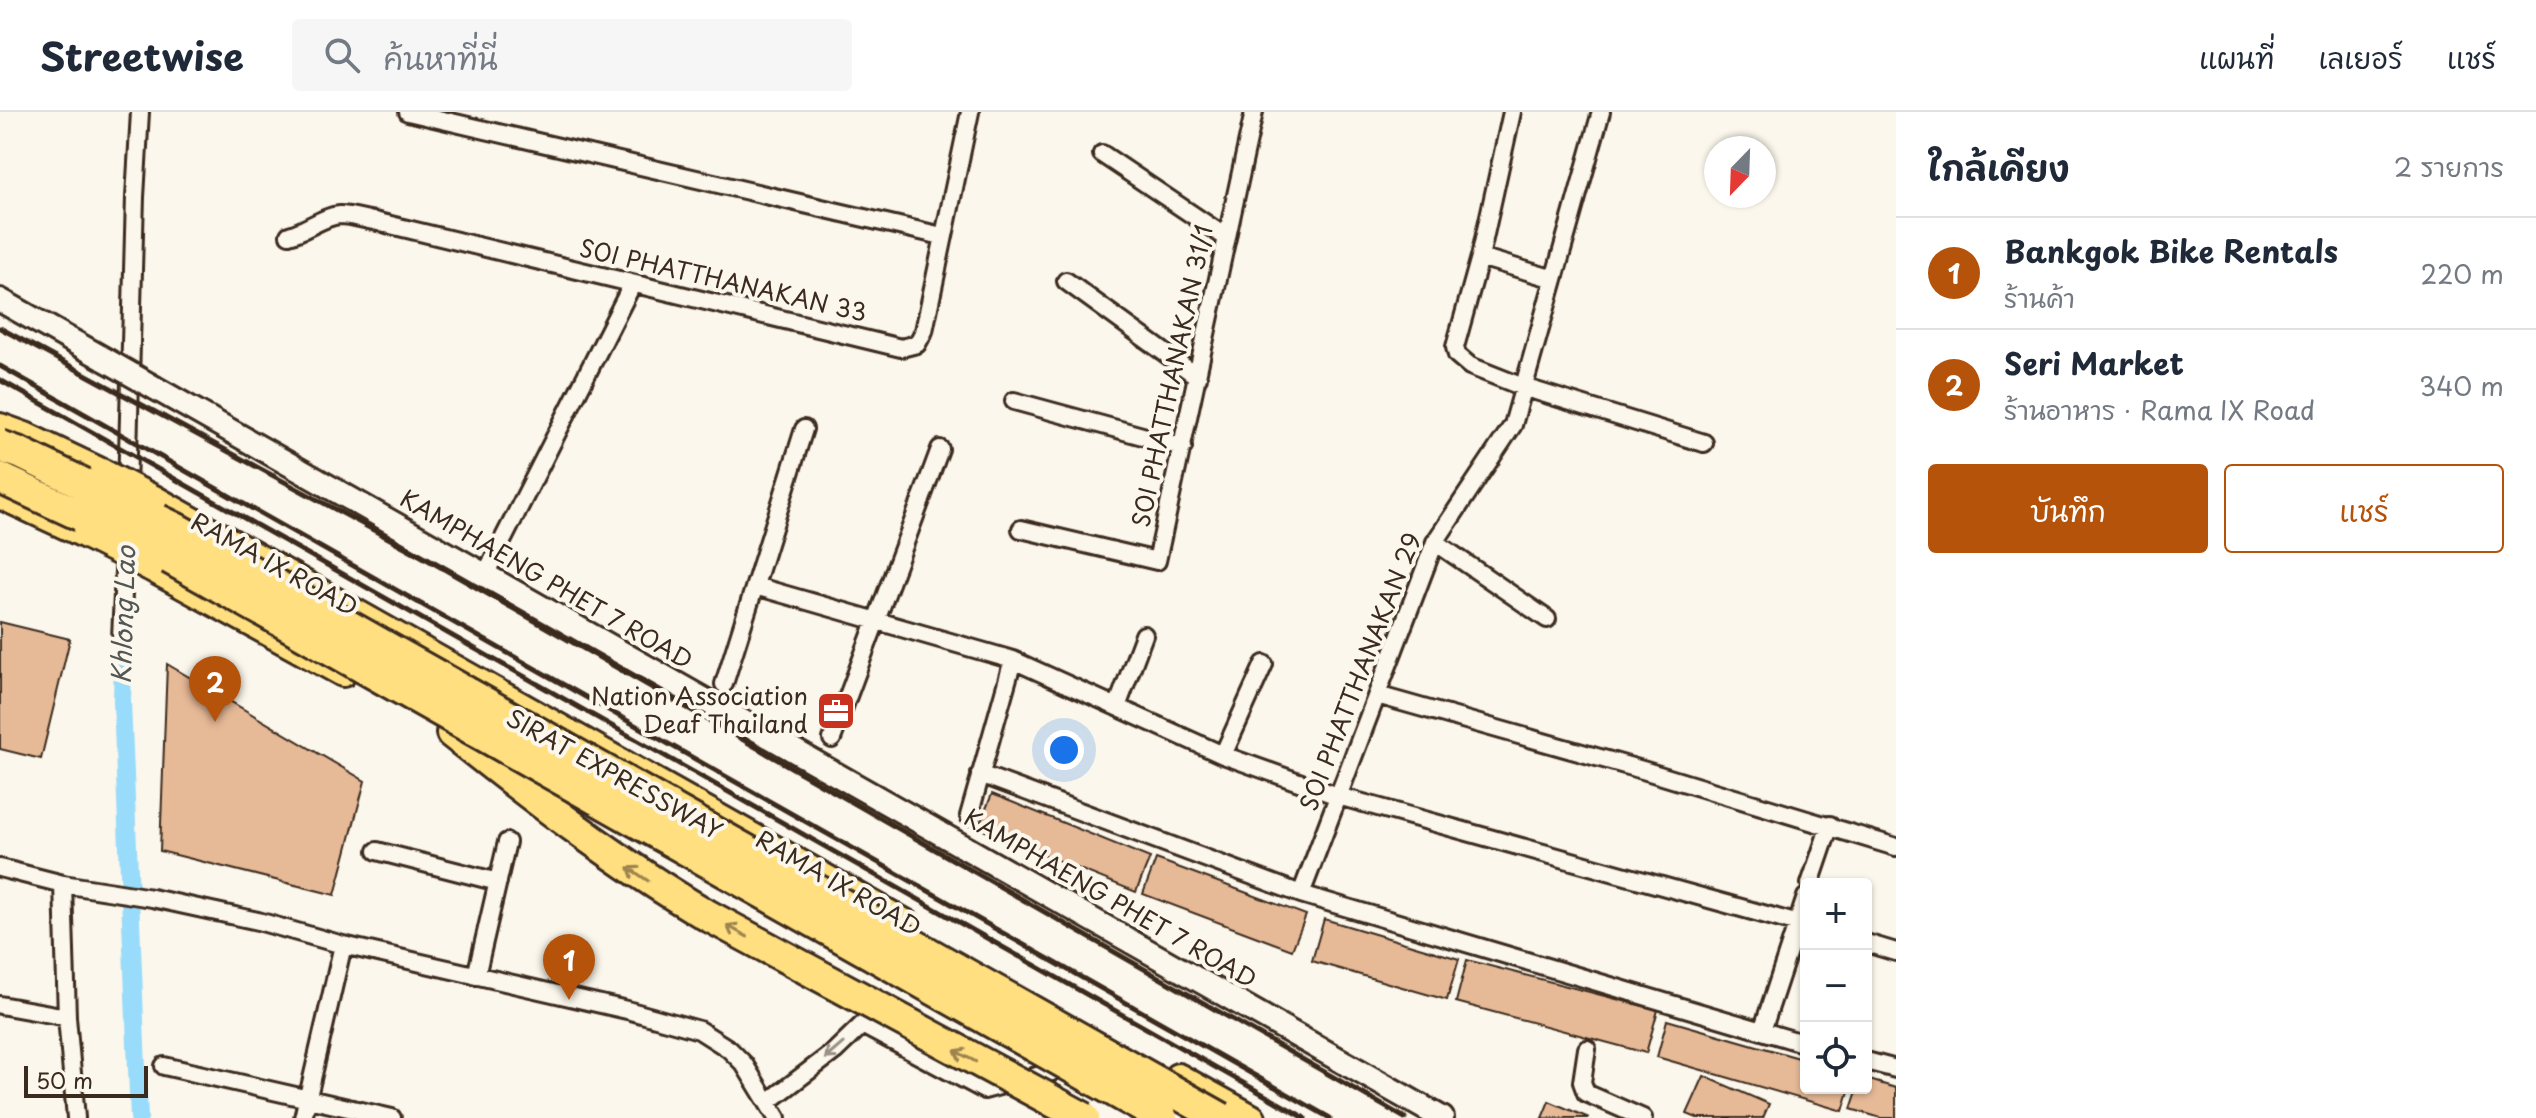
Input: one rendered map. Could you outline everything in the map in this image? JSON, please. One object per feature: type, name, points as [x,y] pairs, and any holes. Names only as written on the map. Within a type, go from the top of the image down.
[{"type":"highway","name":"SIRAT EXPRESSWAY","points":[[0,446],[177,529],[1221,1118]]},
{"type":"highway","name":"SIRAT EXPRESSWAY","points":[[0,478],[153,549],[1162,1118]]},
{"type":"highway","points":[[452,733],[597,846],[648,880],[705,914],[1084,1118]]},
{"type":"main road","name":"RAMA IX ROAD","points":[[0,427],[25,436],[154,499],[1252,1118]]},
{"type":"main road","points":[[0,495],[150,567],[452,733],[1134,1118]]},
{"type":"street","points":[[121,638],[140,112]]},
{"type":"street","points":[[408,112],[942,236]]},
{"type":"street","name":"SOI PHATTHANAKAN 33","points":[[289,235],[307,230],[323,219],[340,215],[901,348],[917,344],[924,331],[970,112]]},
{"type":"street","name":"SOI PHATTHANAKAN 31/1","points":[[1021,529],[1157,561],[1254,112]]},
{"type":"street","points":[[1512,112],[1480,257],[1455,347],[1457,355],[1470,366],[1523,387],[1704,443]]},
{"type":"street","name":"SOI PHATTHANAKAN 29","points":[[1301,894],[1435,542],[1513,425],[1601,112]]},
{"type":"street","points":[[1102,154],[1227,238]]},
{"type":"street","points":[[1480,257],[1554,279]]},
{"type":"street","points":[[1066,281],[1198,377]]},
{"type":"street","points":[[485,575],[632,285]]},
{"type":"street","name":"KAMPHAENG PHET 7 ROAD","points":[[0,300],[1442,1118]]},
{"type":"street","points":[[1014,401],[1183,447]]},
{"type":"street","points":[[724,684],[804,429]]},
{"type":"street","points":[[832,739],[940,449]]},
{"type":"street","points":[[1435,542],[1547,619]]},
{"type":"street","points":[[755,586],[1013,660],[1223,755],[1338,796],[1800,924]]},
{"type":"street","points":[[1117,707],[1144,635]]},
{"type":"street","points":[[969,816],[1013,660]]},
{"type":"street","points":[[1223,755],[1264,664]]},
{"type":"street","points":[[1377,695],[1830,825],[1896,847]]},
{"type":"street","points":[[980,774],[1301,894],[1800,1042]]},
{"type":"street","points":[[1812,878],[1830,825]]},
{"type":"street","points":[[476,976],[507,842]]},
{"type":"street","points":[[377,851],[498,882]]},
{"type":"street","points":[[0,868],[63,884],[152,898],[258,921],[343,945],[627,1010],[699,1030],[729,1049],[744,1064],[777,1118]]},
{"type":"street","points":[[63,884],[67,1017],[76,1118]]},
{"type":"street","points":[[1762,1031],[1800,930]]},
{"type":"street","points":[[303,1118],[343,945]]},
{"type":"street","points":[[1872,945],[1896,952]]},
{"type":"street","points":[[0,1005],[67,1017]]},
{"type":"street","points":[[768,1102],[835,1051],[862,1025],[984,1090],[1052,1072]]},
{"type":"street","points":[[1587,1049],[1582,1082],[1586,1093],[1643,1118]]},
{"type":"street","points":[[1872,1063],[1896,1069]]},
{"type":"street","points":[[164,1066],[392,1118]]},
{"type":"building","points":[[0,622],[70,639],[41,759],[0,749]]},
{"type":"building","points":[[167,664],[365,781],[335,895],[160,851]]},
{"type":"building","points":[[992,794],[1150,858],[1136,892],[978,828]]},
{"type":"building","points":[[1156,859],[1306,915],[1292,950],[1143,894]]},
{"type":"building","points":[[1324,919],[1459,959],[1447,1000],[1312,961]]},
{"type":"building","points":[[1467,960],[1658,1010],[1646,1053],[1456,1002]]},
{"type":"building","points":[[1667,1020],[1800,1058],[1800,1094],[1848,1094],[1843,1111],[1657,1057]]},
{"type":"building","points":[[1704,1076],[1769,1104],[1763,1118],[1697,1118],[1687,1114]]},
{"type":"building","points":[[1872,1081],[1896,1088],[1896,1118],[1881,1118],[1851,1109],[1856,1094],[1872,1094]]},
{"type":"building","points":[[1549,1101],[1589,1118],[1542,1118]]},
{"type":"waterway","name":"Khlong Lao","points":[[124,621],[122,701],[139,1118]]},
{"type":"railway","points":[[0,328],[416,553],[1405,1118]]},
{"type":"railway","points":[[0,366],[1330,1118]]},
{"type":"railway","points":[[0,380],[1305,1118]]},
{"type":"place","name":"Nation Association Deaf Thailand","points":[[836,711]]},
{"type":"place","name":"Seri Market","points":[[215,722]]},
{"type":"place","name":"Bankgok Bike Rentals","points":[[569,1000]]}]
